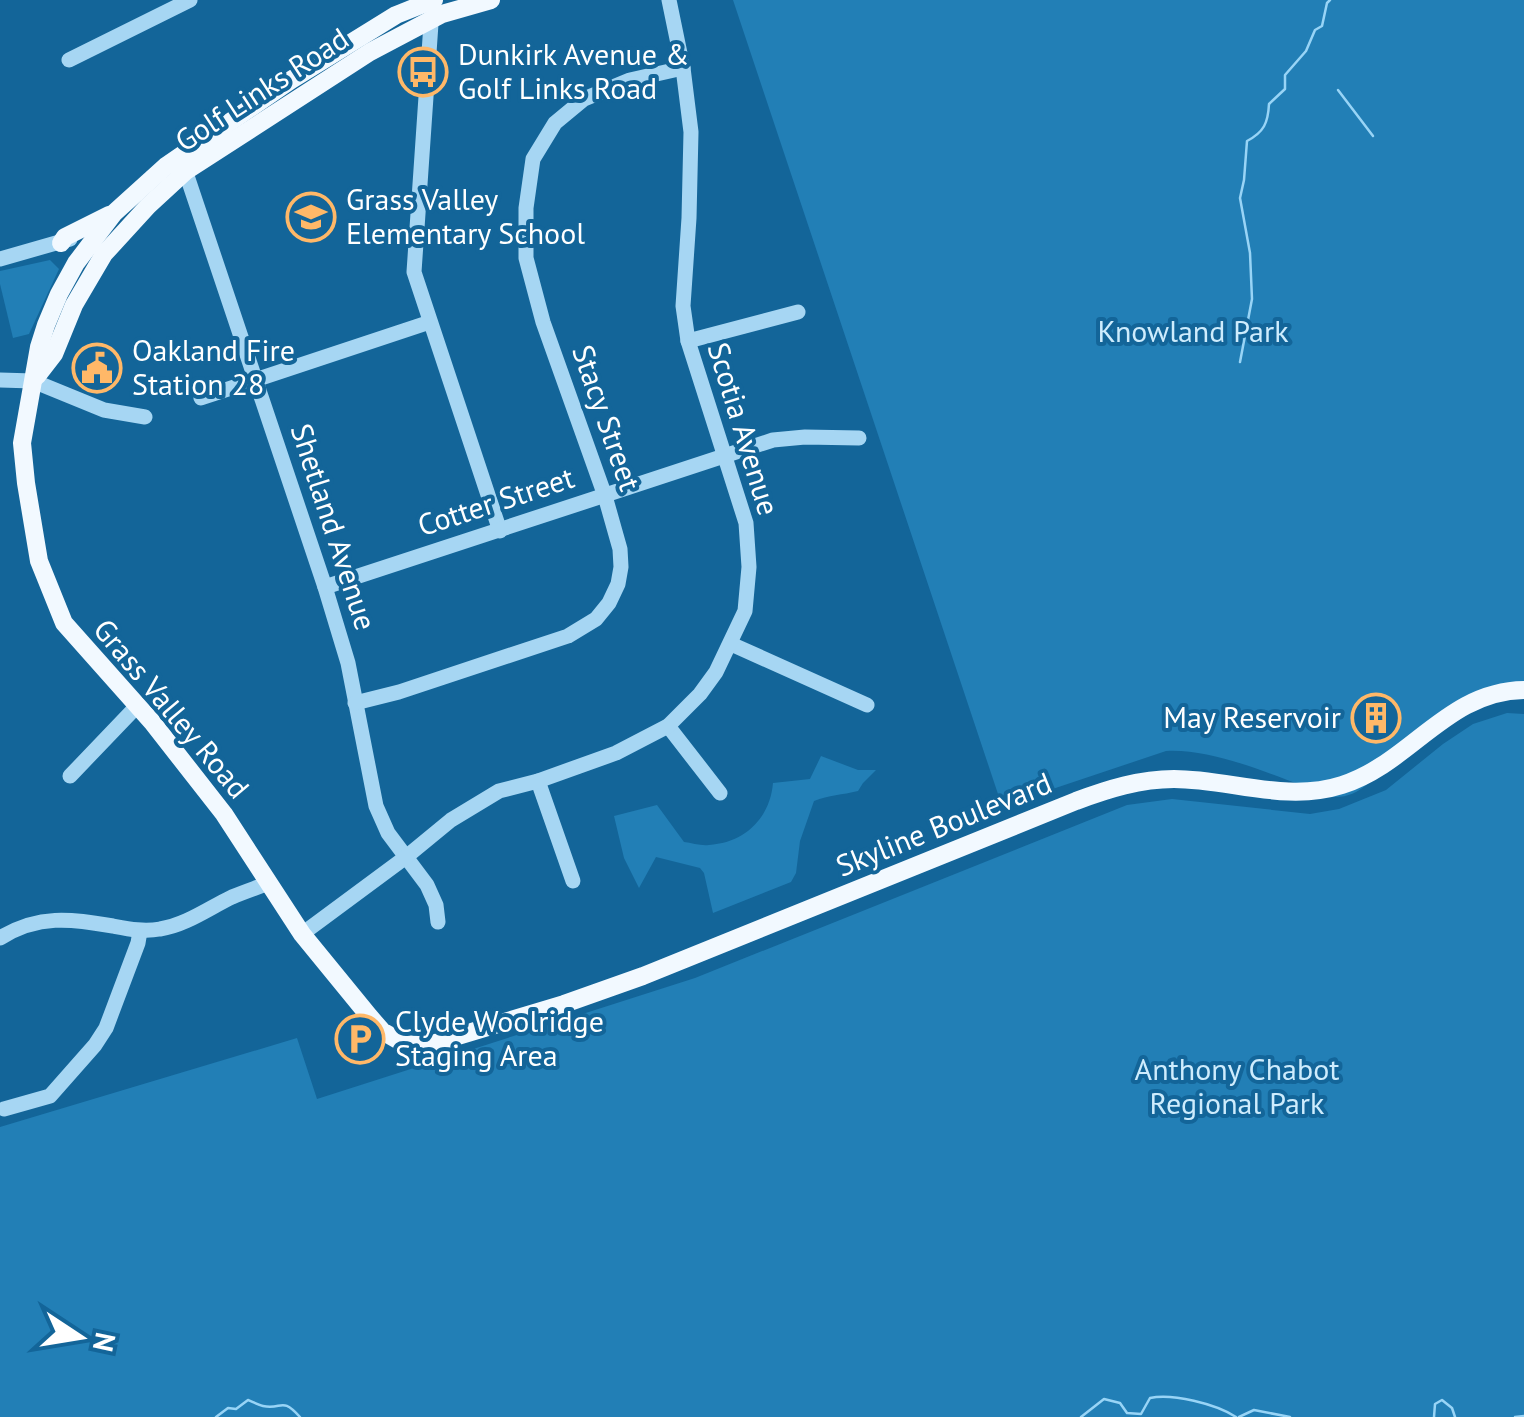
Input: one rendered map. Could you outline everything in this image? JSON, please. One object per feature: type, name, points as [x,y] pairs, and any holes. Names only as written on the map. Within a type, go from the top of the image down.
[{"type":"main road","name":"Golf Links Road","points":[[94,253],[114,213],[140,188],[370,52],[432,5],[491,0]]},
{"type":"main road","name":"Golf Links Road","points":[[94,253],[148,206],[183,164]]},
{"type":"main road","points":[[61,243],[114,213]]},
{"type":"main road","name":"Grass Valley Road","points":[[94,253],[59,294],[38,347],[22,443],[39,561],[64,623],[224,814],[302,934],[382,1030]]},
{"type":"main road","name":"Skyline Boulevard","points":[[382,1030],[403,1043],[424,1045],[604,991],[1116,787],[1174,779],[1282,792],[1343,785],[1379,768],[1466,704],[1500,692],[1524,690]]},
{"type":"street","points":[[70,60],[190,0]]},
{"type":"street","name":"Scotia Avenue","points":[[302,934],[451,820],[500,791],[616,754],[668,726],[716,672],[745,611],[749,568],[746,523],[688,340],[683,306],[691,132],[669,0]]},
{"type":"street","points":[[432,5],[414,272],[500,530]]},
{"type":"street","name":"Stacy Street","points":[[355,703],[568,636],[596,618],[610,603],[618,584],[620,549],[543,322],[526,258],[526,208],[533,159],[555,123],[584,100],[630,80],[683,68]]},
{"type":"street","name":"Shetland Avenue","points":[[183,164],[348,663],[376,806],[388,834],[427,886],[436,905],[438,922]]},
{"type":"street","points":[[0,259],[76,238],[94,253]]},
{"type":"street","points":[[688,340],[798,312]]},
{"type":"street","points":[[201,398],[430,322]]},
{"type":"street","points":[[0,380],[33,381],[104,410],[145,416]]},
{"type":"street","name":"Cotter Street","points":[[325,587],[773,440],[859,438]]},
{"type":"street","points":[[731,644],[867,705]]},
{"type":"street","points":[[70,776],[137,706]]},
{"type":"street","points":[[668,726],[720,794]]},
{"type":"street","points":[[538,781],[573,881]]},
{"type":"street","points":[[0,938],[36,921],[70,919],[140,931],[161,929],[269,884]]},
{"type":"street","points":[[4,1108],[50,1096],[95,1045],[106,1028],[140,931]]},
{"type":"green space","name":"Knowland Park","points":[[733,0],[1524,0],[1524,694],[1470,707],[1410,747],[1359,790],[1343,796],[1333,797],[1228,760],[1166,751],[1002,806]]},
{"type":"green space","points":[[50,260],[59,269],[29,334],[13,338],[0,271]]},
{"type":"green space","name":"Anthony Chabot Regional Park","points":[[1507,713],[1524,714],[1524,1417],[0,1417],[0,1127],[297,1038],[317,1099],[695,978],[1127,805],[1172,799],[1310,814],[1339,809],[1386,790],[1473,724]]},
{"type":"green space","points":[[821,756],[858,770],[876,770],[858,791],[814,801],[791,882],[713,913],[700,868],[656,857],[639,888],[624,858],[614,816],[657,805],[684,842],[722,843],[744,834],[761,817],[773,783],[810,779]]},
{"type":"waterway","points":[[1240,362],[1252,299],[1250,253],[1240,198],[1247,141],[1264,126],[1269,104],[1285,89],[1285,75],[1306,51],[1315,30],[1322,26],[1330,0]]},
{"type":"waterway","points":[[1338,90],[1373,136]]},
{"type":"waterway","points":[[1081,1417],[1104,1399],[1120,1403],[1127,1413],[1141,1414],[1150,1398],[1159,1397],[1194,1401],[1236,1417]]},
{"type":"waterway","points":[[216,1417],[248,1400],[270,1407],[285,1405],[300,1417]]},
{"type":"waterway","points":[[1434,1417],[1435,1404],[1442,1400],[1452,1408],[1455,1417]]},
{"type":"waterway","points":[[1239,1417],[1254,1410],[1290,1417]]},
{"type":"waterway","points":[[1515,1417],[1524,1416]]},
{"type":"place","name":"Dunkirk Avenue & Golf Links Road","points":[[423,72]]},
{"type":"place","name":"Grass Valley Elementary School","points":[[311,217]]},
{"type":"place","name":"Oakland Fire Station 28","points":[[97,368]]},
{"type":"place","name":"May Reservoir","points":[[1376,718]]},
{"type":"place","name":"Clyde Woolridge Staging Area","points":[[360,1039]]}]
